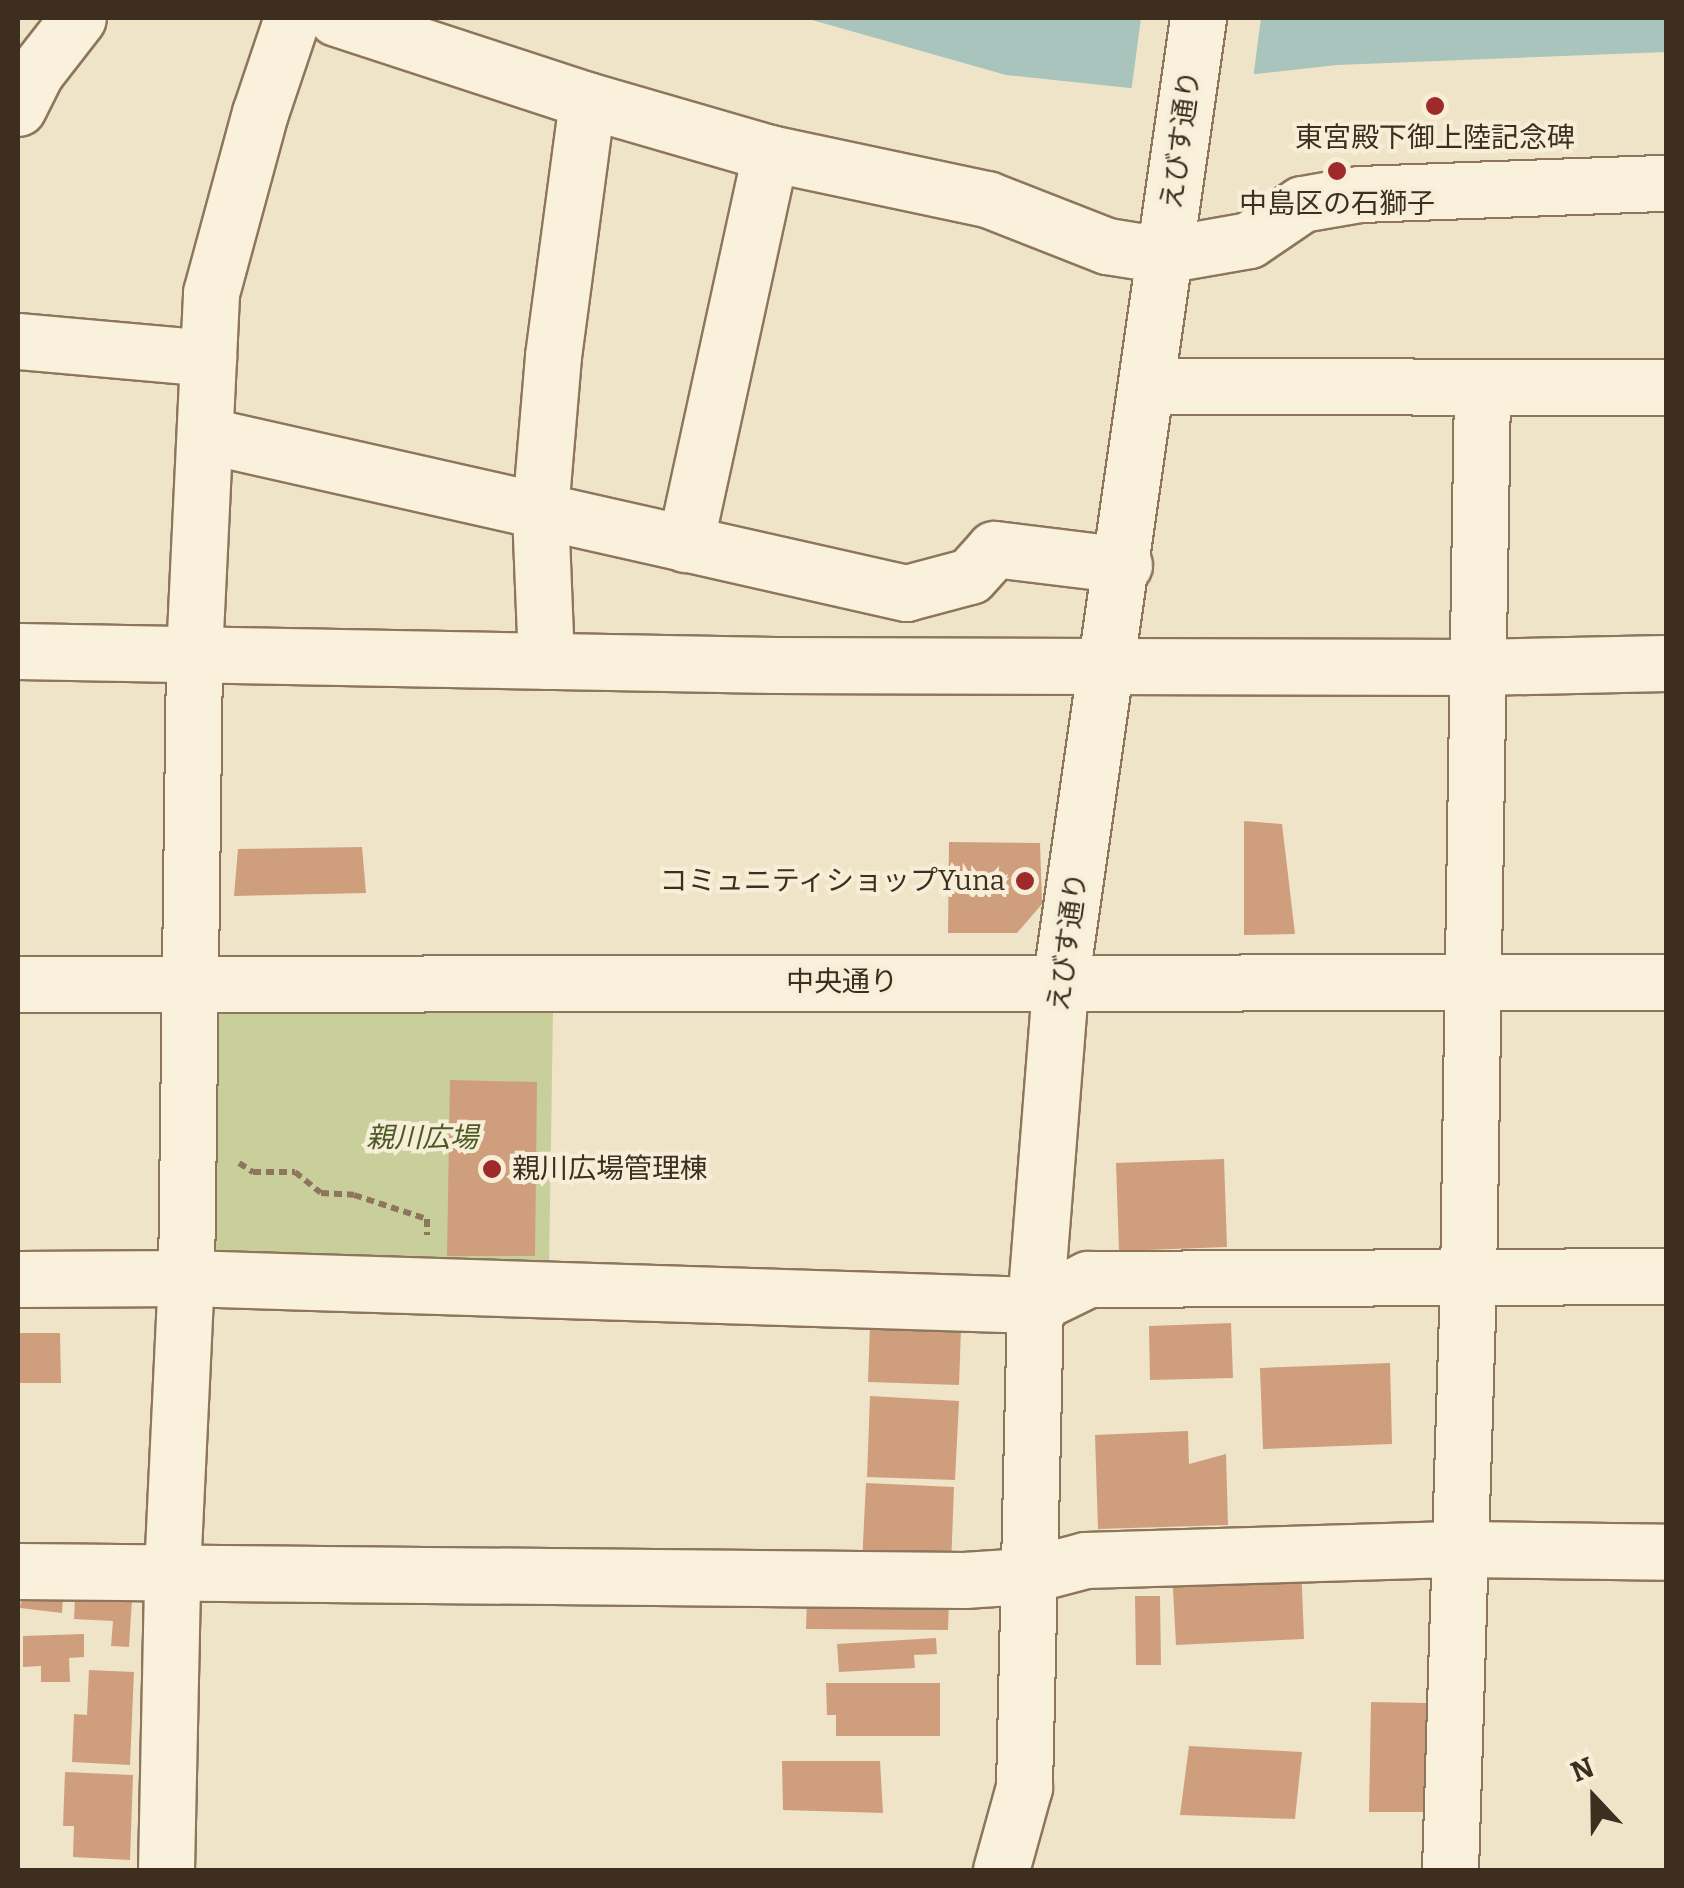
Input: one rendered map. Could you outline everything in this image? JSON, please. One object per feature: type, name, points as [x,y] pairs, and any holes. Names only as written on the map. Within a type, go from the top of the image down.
[{"type":"street","points":[[18,108],[36,72],[78,18]]},
{"type":"street","points":[[166,1870],[172,1572],[186,1278],[194,655],[211,293],[260,113],[292,18]]},
{"type":"street","points":[[336,18],[587,100],[770,153],[987,199],[1107,246],[1164,255],[1249,240],[1302,204],[1360,194],[1666,184]]},
{"type":"street","name":"えびす通り","points":[[1001,1870],[1024,1787],[1025,1576],[1035,1305],[1060,984],[1124,564],[1198,18]]},
{"type":"street","points":[[546,661],[540,512],[553,356],[587,100]]},
{"type":"street","points":[[684,544],[770,153]]},
{"type":"street","points":[[18,342],[208,358]]},
{"type":"street","points":[[1148,386],[1482,390],[1666,387]]},
{"type":"street","points":[[1450,1870],[1468,1280],[1482,390]]},
{"type":"street","points":[[205,436],[906,593],[970,576],[994,549],[1124,564]]},
{"type":"street","points":[[18,651],[1106,666],[1666,663]]},
{"type":"street","name":"中央通り","points":[[18,984],[191,986],[565,980],[1060,984],[1666,982]]},
{"type":"street","points":[[18,1279],[186,1278],[1035,1305],[1088,1279],[1666,1276]]},
{"type":"street","points":[[18,1571],[964,1580],[1025,1576],[1085,1560],[1461,1549],[1666,1552]]},
{"type":"path","points":[[188,1156],[235,1161],[253,1172],[295,1172],[321,1192],[354,1196],[427,1219],[427,1285]]},
{"type":"green space","name":"親川広場","points":[[553,1010],[549,1269],[235,1262],[207,1242],[214,1011]]},
{"type":"water","points":[[805,18],[1666,18],[1666,52],[1337,65],[1130,88],[1006,75]]},
{"type":"pier","points":[[1141,18],[1261,18],[1253,79],[1131,93]]},
{"type":"building","points":[[1244,821],[1282,824],[1295,934],[1244,935]]},
{"type":"building","points":[[949,842],[1040,843],[1042,904],[1017,933],[948,933]]},
{"type":"building","points":[[362,847],[366,893],[234,896],[238,849]]},
{"type":"building","name":"親川広場管理棟","points":[[450,1080],[537,1082],[535,1256],[447,1256]]},
{"type":"building","points":[[1224,1159],[1227,1247],[1119,1251],[1116,1163]]},
{"type":"building","points":[[1231,1323],[1233,1378],[1150,1380],[1149,1326]]},
{"type":"building","points":[[870,1326],[961,1329],[959,1385],[868,1382]]},
{"type":"building","points":[[18,1333],[60,1333],[61,1383],[18,1383]]},
{"type":"building","points":[[1390,1363],[1392,1444],[1263,1449],[1260,1368]]},
{"type":"building","points":[[870,1396],[959,1401],[955,1480],[867,1477]]},
{"type":"building","points":[[1188,1431],[1189,1464],[1226,1454],[1228,1525],[1098,1529],[1095,1435]]},
{"type":"building","points":[[866,1483],[954,1487],[951,1567],[862,1563]]},
{"type":"building","points":[[1301,1563],[1304,1639],[1176,1645],[1172,1570]]},
{"type":"building","points":[[22,1593],[63,1598],[62,1613],[20,1608]]},
{"type":"building","points":[[1135,1596],[1160,1596],[1161,1665],[1136,1665]]},
{"type":"building","points":[[75,1597],[132,1600],[129,1647],[111,1646],[113,1621],[74,1619]]},
{"type":"building","points":[[807,1598],[949,1600],[948,1630],[806,1629]]},
{"type":"building","points":[[84,1634],[84,1657],[69,1658],[70,1682],[41,1682],[41,1666],[23,1667],[23,1636]]},
{"type":"building","points":[[936,1638],[937,1654],[914,1655],[915,1668],[839,1672],[837,1644]]},
{"type":"building","points":[[89,1670],[134,1672],[130,1765],[72,1762],[74,1714],[87,1715]]},
{"type":"building","points":[[826,1683],[940,1683],[940,1736],[836,1736],[836,1715],[827,1715]]},
{"type":"building","points":[[1371,1702],[1426,1703],[1427,1812],[1369,1812]]},
{"type":"building","points":[[1189,1746],[1302,1752],[1295,1819],[1180,1815]]},
{"type":"building","points":[[782,1761],[880,1761],[883,1813],[783,1810]]},
{"type":"building","points":[[65,1772],[133,1775],[130,1860],[73,1857],[74,1826],[63,1826]]},
{"type":"place","name":"東宮殿下御上陸記念碑","points":[[1435,106]]},
{"type":"place","name":"中島区の石獅子","points":[[1337,171]]},
{"type":"place","name":"コミュニティショップYuna","points":[[1025,881]]},
{"type":"place","name":"親川広場管理棟","points":[[492,1169]]}]
